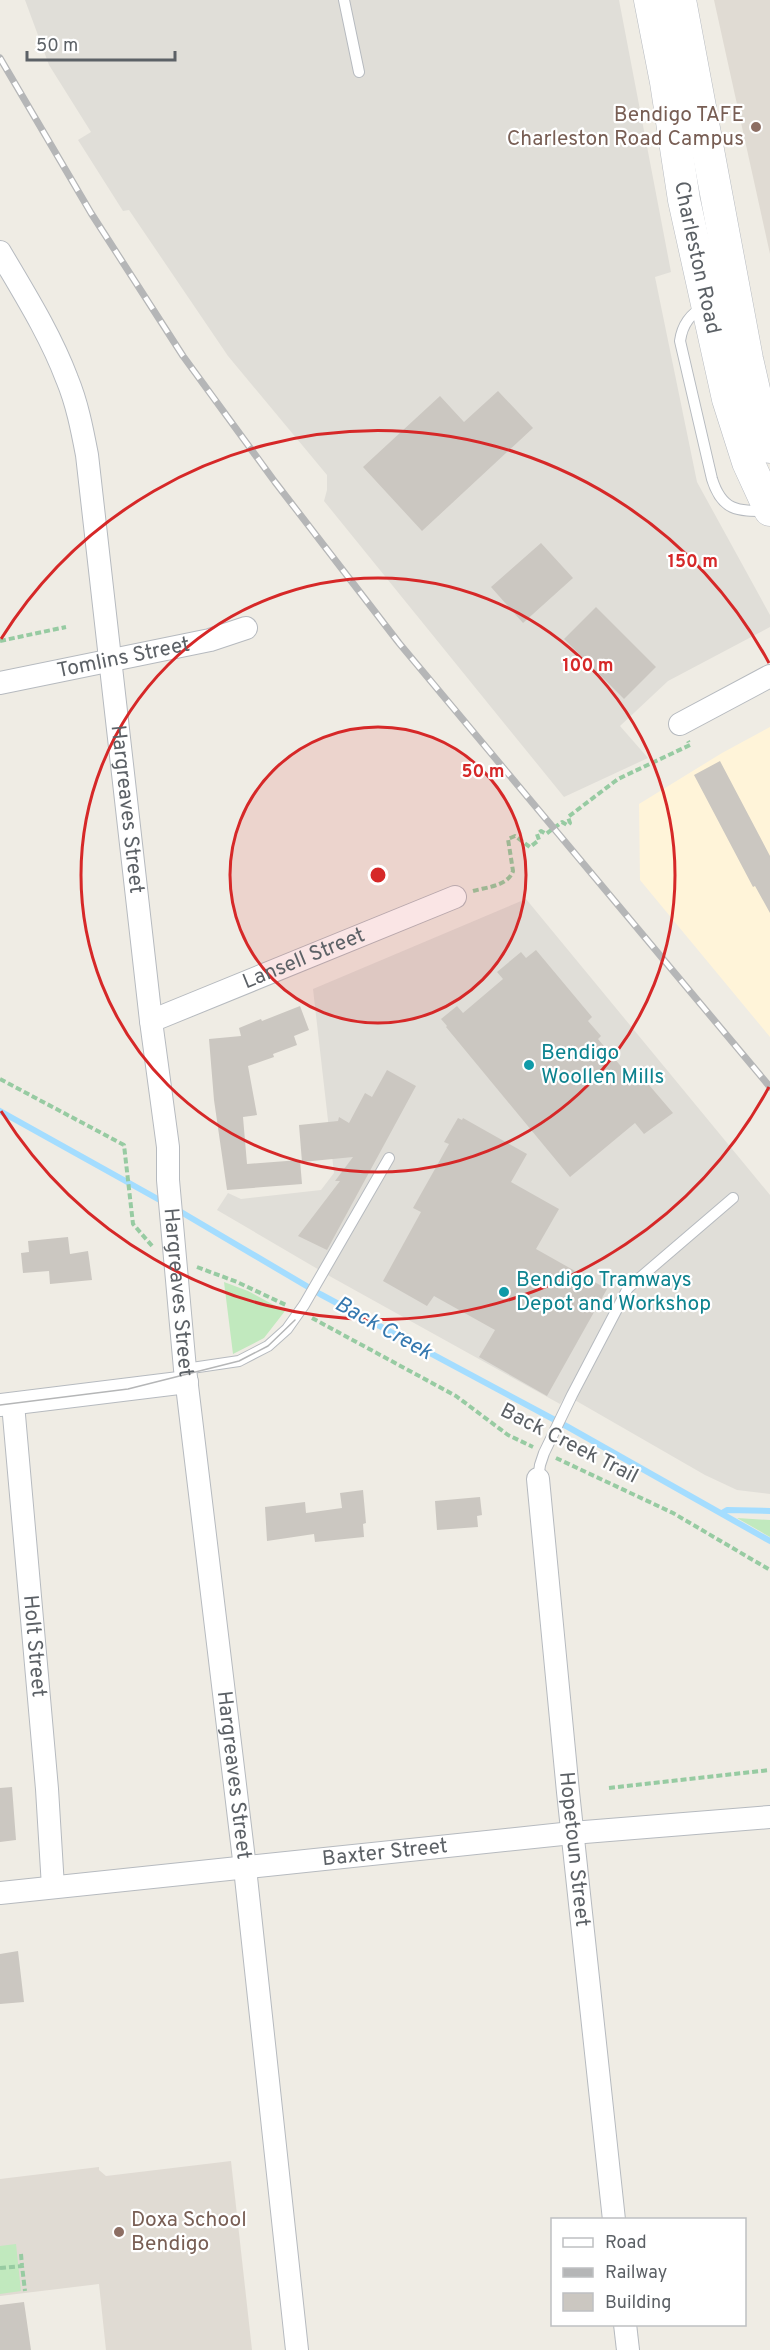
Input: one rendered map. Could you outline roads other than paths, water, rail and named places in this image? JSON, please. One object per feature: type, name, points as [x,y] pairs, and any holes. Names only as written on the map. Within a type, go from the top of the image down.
[{"type":"street","name":"Charleston Road","points":[[650,0],[666,82],[684,201],[757,403],[770,447]]},
{"type":"street","name":"Charleston Road","points":[[680,0],[722,304],[728,399],[748,462],[770,511]]},
{"type":"street","name":"Hargreaves Street","points":[[0,252],[54,347],[80,418],[87,455],[151,1021],[168,1148],[168,1180],[186,1375],[245,1868],[297,2350]]},
{"type":"street","name":"Tomlins Street","points":[[0,683],[210,640],[246,628]]},
{"type":"street","points":[[680,724],[770,675]]},
{"type":"street","name":"Lansell Street","points":[[151,1021],[455,897]]},
{"type":"street","points":[[7,1404],[186,1375]]},
{"type":"street","name":"Holt Street","points":[[7,1404],[46,1789],[53,1887]]},
{"type":"street","name":"Hopetoun Street","points":[[538,1479],[572,1833],[614,2218]]},
{"type":"street","name":"Baxter Street","points":[[0,1893],[572,1833],[770,1817]]},
{"type":"street","points":[[625,2326],[628,2350]]},
{"type":"lane","points":[[344,0],[359,72]]},
{"type":"lane","points":[[186,1375],[255,1354],[278,1338],[302,1308],[389,1158]]},
{"type":"lane","points":[[538,1479],[546,1449],[628,1288],[733,1197]]},
{"type":"waterway","name":"Back Creek","points":[[0,1111],[165,1203]]},
{"type":"waterway","name":"Back Creek","points":[[176,1209],[320,1294],[568,1427],[770,1541]]},
{"type":"waterway","points":[[722,1513],[727,1510],[770,1511]]},
{"type":"tram line","points":[[0,1405],[128,1389],[239,1361],[268,1346],[295,1320]]},
{"type":"railway","points":[[0,58],[91,213],[183,356],[275,482],[399,643],[770,1087]]},
{"type":"place","name":"Bendigo TAFE Charleston Road Campus","points":[[756,127]]},
{"type":"place","name":"Bendigo Woollen Mills","points":[[529,1065]]},
{"type":"place","name":"Bendigo Tramways Depot and Workshop","points":[[504,1292]]},
{"type":"place","name":"Doxa School Bendigo","points":[[119,2232]]}]
